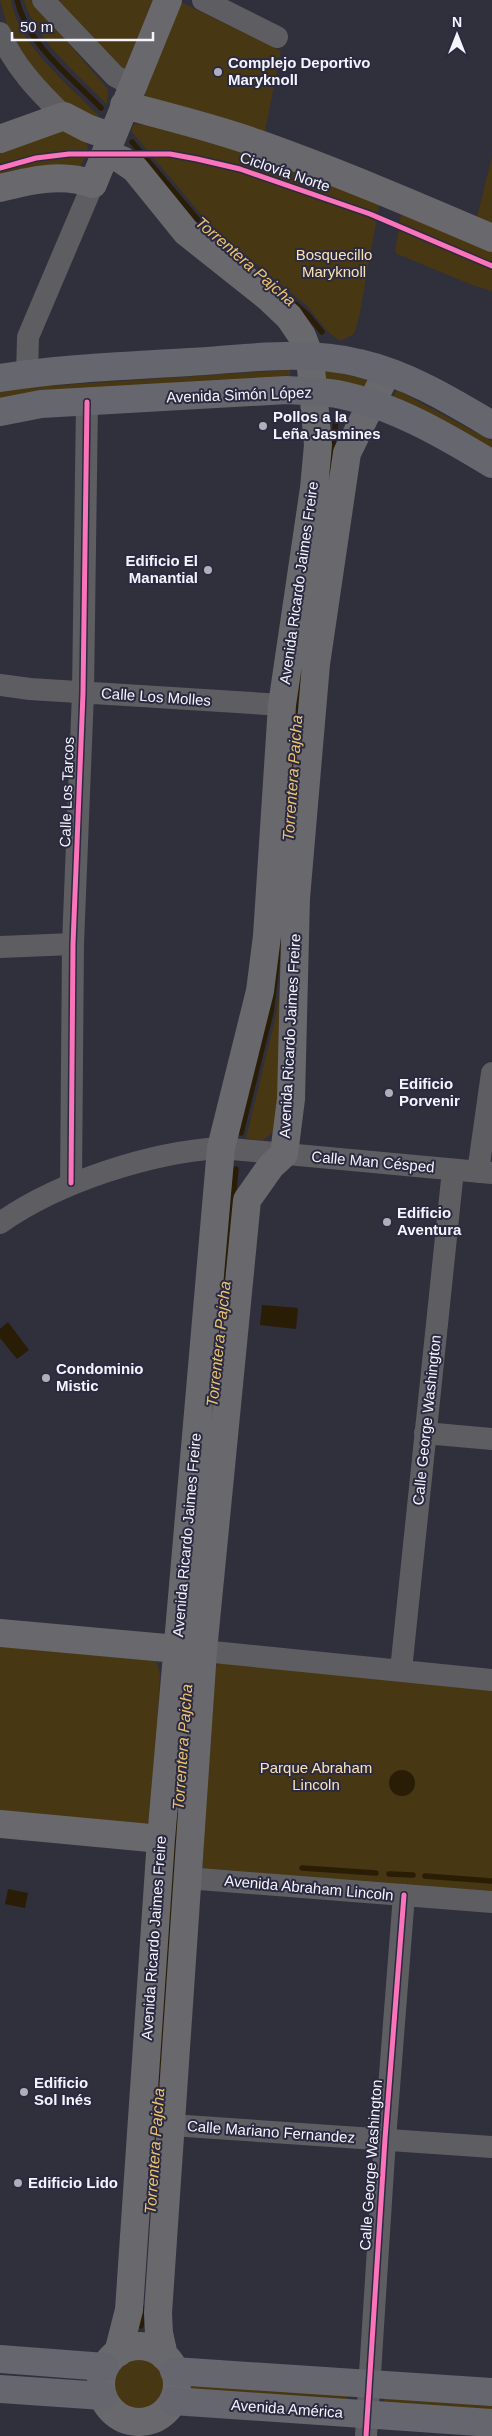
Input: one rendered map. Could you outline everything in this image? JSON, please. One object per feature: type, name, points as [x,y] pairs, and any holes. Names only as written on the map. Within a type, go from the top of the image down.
[{"type":"main road","points":[[0,188],[52,178],[77,178],[93,184],[168,0]]},
{"type":"main road","points":[[128,95],[389,194],[492,238]]},
{"type":"main road","points":[[0,139],[64,116]]},
{"type":"main road","name":"Avenida Ricardo Jaimes Freire","points":[[64,116],[87,128],[109,145],[122,160],[134,169],[186,232],[290,317],[302,336],[310,357],[318,445],[314,488],[282,705],[267,936],[260,992],[222,1148],[190,1650],[186,1878],[158,2313],[159,2333],[169,2363]]},
{"type":"main road","points":[[0,378],[27,374],[278,356],[310,357],[358,362],[387,372],[455,403],[492,425]]},
{"type":"main road","name":"Avenida Ricardo Jaimes Freire","points":[[111,2360],[129,2310],[161,1839],[190,1650],[247,1200],[271,1166],[284,1154],[291,1099],[296,898],[316,664],[347,453],[387,372]]},
{"type":"main road","name":"Avenida Simón López","points":[[0,412],[41,404],[287,390],[313,391],[336,394],[372,404],[422,424],[492,464]]},
{"type":"main road","points":[[0,1633],[190,1650]]},
{"type":"main road","points":[[0,1824],[161,1839]]},
{"type":"main road","points":[[0,2358],[111,2360],[135,2346],[144,2347],[169,2363],[177,2386],[173,2401],[149,2428],[136,2422],[119,2426],[103,2396],[101,2381],[111,2360]]},
{"type":"main road","name":"Avenida América","points":[[169,2363],[370,2384],[492,2392]]},
{"type":"main road","points":[[0,2389],[103,2396]]},
{"type":"main road","name":"Avenida América","points":[[173,2401],[367,2426],[492,2423]]},
{"type":"street","points":[[42,0],[115,76],[128,95]]},
{"type":"street","points":[[203,0],[277,37]]},
{"type":"street","name":"Avenida Ricardo Jaimes Freire","points":[[0,33],[4,44],[31,85],[64,116]]},
{"type":"street","points":[[27,374],[28,337],[93,184]]},
{"type":"street","name":"Calle Los Tarcos","points":[[71,1183],[73,944],[83,693],[87,402]]},
{"type":"street","name":"Calle Los Molles","points":[[0,685],[83,693],[282,705]]},
{"type":"street","points":[[0,947],[73,944]]},
{"type":"street","points":[[485,1173],[492,1073]]},
{"type":"street","name":"Calle Man Césped","points":[[0,1223],[71,1183],[163,1156],[196,1149],[222,1148],[485,1173]]},
{"type":"street","name":"Calle George Washington","points":[[400,1670],[453,1170]]},
{"type":"street","points":[[425,1433],[492,1438]]},
{"type":"street","points":[[190,1650],[492,1680]]},
{"type":"street","name":"Avenida Abraham Lincoln","points":[[186,1878],[492,1902]]},
{"type":"street","name":"Calle George Washington","points":[[367,2426],[385,2139],[404,1895]]},
{"type":"street","name":"Calle Mariano Fernandez","points":[[171,2125],[492,2147]]},
{"type":"green space","points":[[0,0],[11,0],[23,33],[34,48],[59,77],[99,116],[92,121],[85,119],[34,74],[7,26]]},
{"type":"green space","points":[[24,0],[31,0],[108,89],[107,105],[48,43],[30,15]]},
{"type":"green space","points":[[58,0],[153,0],[124,71]]},
{"type":"green space","name":"Complejo Deportivo Maryknoll","points":[[179,1],[281,51],[264,136],[146,99],[144,90]]},
{"type":"green space","name":"Bosquecillo Maryknoll","points":[[134,124],[172,127],[380,201],[359,318],[354,334],[340,341],[328,332],[308,307],[227,240],[203,217],[131,131]]},
{"type":"green space","points":[[62,126],[85,134],[87,151],[80,166],[0,180],[0,145]]},
{"type":"green space","points":[[492,156],[492,228],[477,217]]},
{"type":"green space","points":[[402,208],[492,248],[492,291],[472,285],[395,253]]},
{"type":"green space","points":[[323,369],[369,380],[366,389],[324,379]]},
{"type":"green space","points":[[290,370],[290,379],[0,401],[0,391],[31,387]]},
{"type":"green space","points":[[397,390],[492,441],[492,451],[392,398]]},
{"type":"green space","points":[[284,958],[282,1094],[273,1132],[262,1141],[246,1138],[276,1015]]},
{"type":"green space","points":[[0,1643],[153,1659],[157,1663],[160,1673],[153,1811],[149,1821],[144,1826],[0,1813]]},
{"type":"green space","name":"Parque Abraham Lincoln","points":[[221,1663],[492,1689],[492,1893],[204,1870],[201,1866],[213,1668]]},
{"type":"green space","points":[[133,2358],[143,2358],[157,2365],[164,2379],[164,2389],[157,2403],[143,2410],[133,2410],[123,2406],[116,2399],[112,2389],[112,2379],[116,2369],[123,2362]]},
{"type":"green space","points":[[188,2382],[348,2395],[347,2402],[187,2390]]},
{"type":"green space","points":[[384,2395],[492,2402],[492,2410],[384,2403]]},
{"type":"shaded area","points":[[262,1305],[298,1308],[296,1329],[260,1325]]},
{"type":"shaded area","points":[[8,1322],[29,1350],[17,1359],[0,1338],[0,1329]]},
{"type":"shaded area","points":[[402,1770],[411,1774],[415,1783],[411,1792],[402,1796],[393,1792],[389,1783],[393,1774]]},
{"type":"shaded area","points":[[8,1889],[28,1893],[25,1908],[5,1904]]},
{"type":"waterway","name":"Torrentera Pajcha","points":[[17,0],[22,16],[40,45],[63,71],[101,108]]},
{"type":"waterway","name":"Torrentera Pajcha","points":[[132,142],[210,234]]},
{"type":"waterway","name":"Torrentera Pajcha","points":[[285,295],[308,315],[322,332]]},
{"type":"waterway","name":"Torrentera Pajcha","points":[[329,471],[336,421]]},
{"type":"waterway","name":"Torrentera Pajcha","points":[[290,806],[299,683],[305,643]]},
{"type":"waterway","name":"Torrentera Pajcha","points":[[241,1133],[271,1012],[280,940]]},
{"type":"waterway","name":"Torrentera Pajcha","points":[[212,1409],[236,1169]]},
{"type":"waterway","name":"Torrentera Pajcha","points":[[152,2169],[177,1814]]},
{"type":"waterway","points":[[302,1868],[376,1873]]},
{"type":"waterway","points":[[389,1874],[413,1875]]},
{"type":"waterway","points":[[425,1876],[492,1881]]},
{"type":"waterway","name":"Torrentera Pajcha","points":[[141,2326],[143,2308]]},
{"type":"cycle path","name":"Ciclovía Norte","points":[[0,168],[36,158],[69,154],[170,154],[197,159],[240,169],[370,214],[492,266]]},
{"type":"cycle path","points":[[71,1183],[73,944],[83,693],[87,402]]},
{"type":"cycle path","points":[[366,2436],[385,2139],[404,1895]]},
{"type":"place","name":"Complejo Deportivo Maryknoll","points":[[218,72]]},
{"type":"place","name":"Pollos a la Leña Jasmines","points":[[263,426]]},
{"type":"place","name":"Edificio El Manantial","points":[[208,570]]},
{"type":"place","name":"Edificio Porvenir","points":[[389,1093]]},
{"type":"place","name":"Edificio Aventura","points":[[387,1222]]},
{"type":"place","name":"Condominio Mistic","points":[[46,1378]]},
{"type":"place","name":"Edificio Sol Inés","points":[[24,2092]]},
{"type":"place","name":"Edificio Lido","points":[[18,2183]]}]
